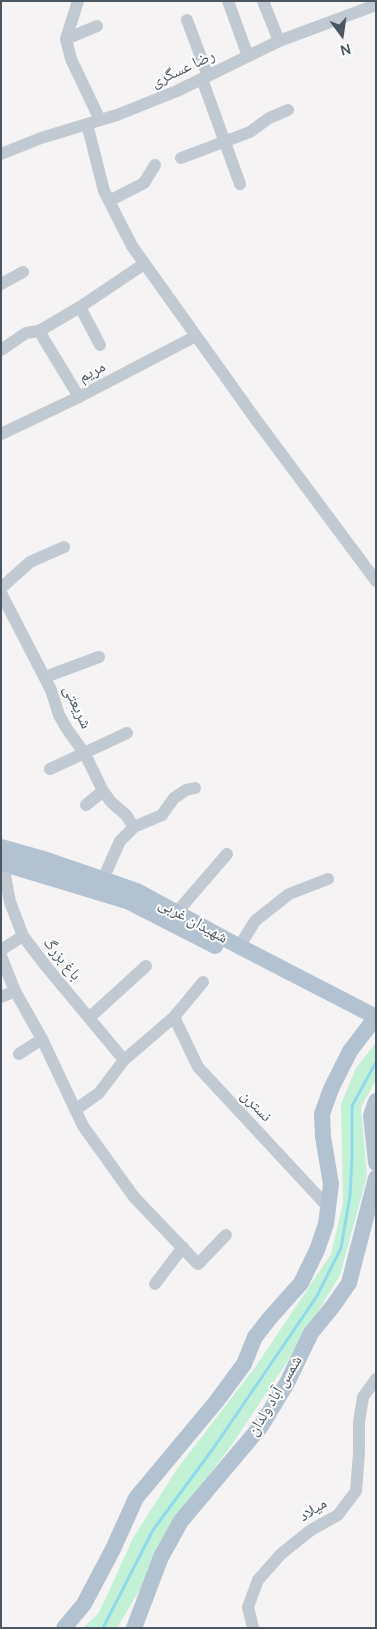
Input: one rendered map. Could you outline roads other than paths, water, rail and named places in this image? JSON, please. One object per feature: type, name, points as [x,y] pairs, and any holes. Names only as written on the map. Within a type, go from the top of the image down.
[{"type":"main road","name":"شهیدان غربی","points":[[1,847],[47,860],[137,891],[374,1025]]},
{"type":"main road","name":"شهیدان غربی","points":[[2,864],[127,902],[374,1025]]},
{"type":"main road","points":[[64,1628],[84,1604],[113,1549],[136,1498],[216,1402],[244,1364],[256,1338],[269,1319],[301,1282],[317,1250],[326,1224],[331,1184],[323,1138],[322,1114],[331,1088],[350,1052],[374,1025]]},
{"type":"main road","points":[[376,1101],[371,1116],[376,1163]]},
{"type":"main road","name":"شمس آباد ولدان","points":[[134,1628],[161,1557],[181,1520],[261,1426],[287,1383],[311,1333],[349,1283],[376,1178]]},
{"type":"street","points":[[78,1],[66,39],[71,59],[100,120]]},
{"type":"street","points":[[228,1],[248,56]]},
{"type":"street","points":[[263,1],[279,41]]},
{"type":"street","name":"رضا عسگری","points":[[1,154],[168,95],[279,41],[376,4]]},
{"type":"street","points":[[188,20],[225,142],[240,184]]},
{"type":"street","points":[[66,39],[97,26]]},
{"type":"street","points":[[181,158],[250,132],[269,118],[288,110]]},
{"type":"street","points":[[87,124],[104,191],[132,246],[254,417],[376,581]]},
{"type":"street","points":[[109,201],[144,183],[156,165]]},
{"type":"street","points":[[1,350],[26,333],[38,331],[80,307],[144,264]]},
{"type":"street","points":[[1,284],[23,272]]},
{"type":"street","points":[[80,307],[100,346]]},
{"type":"street","points":[[38,331],[79,397]]},
{"type":"street","name":"مریم","points":[[1,434],[79,397],[196,336]]},
{"type":"street","points":[[1,588],[30,562],[64,547]]},
{"type":"street","name":"شریعتی","points":[[1,593],[45,677],[59,714],[67,729],[85,754],[111,802],[126,815],[134,827]]},
{"type":"street","points":[[45,677],[99,657]]},
{"type":"street","points":[[50,769],[128,734]]},
{"type":"street","points":[[103,879],[120,841],[134,827],[162,816],[174,798],[186,790],[195,788]]},
{"type":"street","points":[[86,806],[104,791]]},
{"type":"street","points":[[177,912],[227,854]]},
{"type":"street","name":"باغ بزرگ","points":[[2,864],[10,902],[23,936],[124,1060]]},
{"type":"street","points":[[239,947],[255,921],[289,894],[328,879]]},
{"type":"street","points":[[1,950],[23,936]]},
{"type":"street","points":[[1,956],[15,991],[42,1039],[83,1126],[134,1197],[198,1264],[226,1235]]},
{"type":"street","points":[[89,1018],[146,966]]},
{"type":"street","points":[[75,1110],[99,1093],[124,1060],[174,1017],[203,982]]},
{"type":"street","points":[[1,997],[15,991]]},
{"type":"street","name":"نسترن","points":[[174,1017],[198,1067],[328,1207]]},
{"type":"street","points":[[19,1054],[42,1039]]},
{"type":"street","points":[[155,1284],[183,1247]]},
{"type":"street","name":"میلاد","points":[[253,1628],[248,1607],[258,1580],[281,1554],[310,1530],[338,1515],[356,1491],[359,1422],[363,1397],[376,1379]]},
{"type":"waterway","points":[[103,1628],[153,1530],[215,1446],[317,1296],[341,1248],[350,1196],[352,1106],[376,1062]]}]
